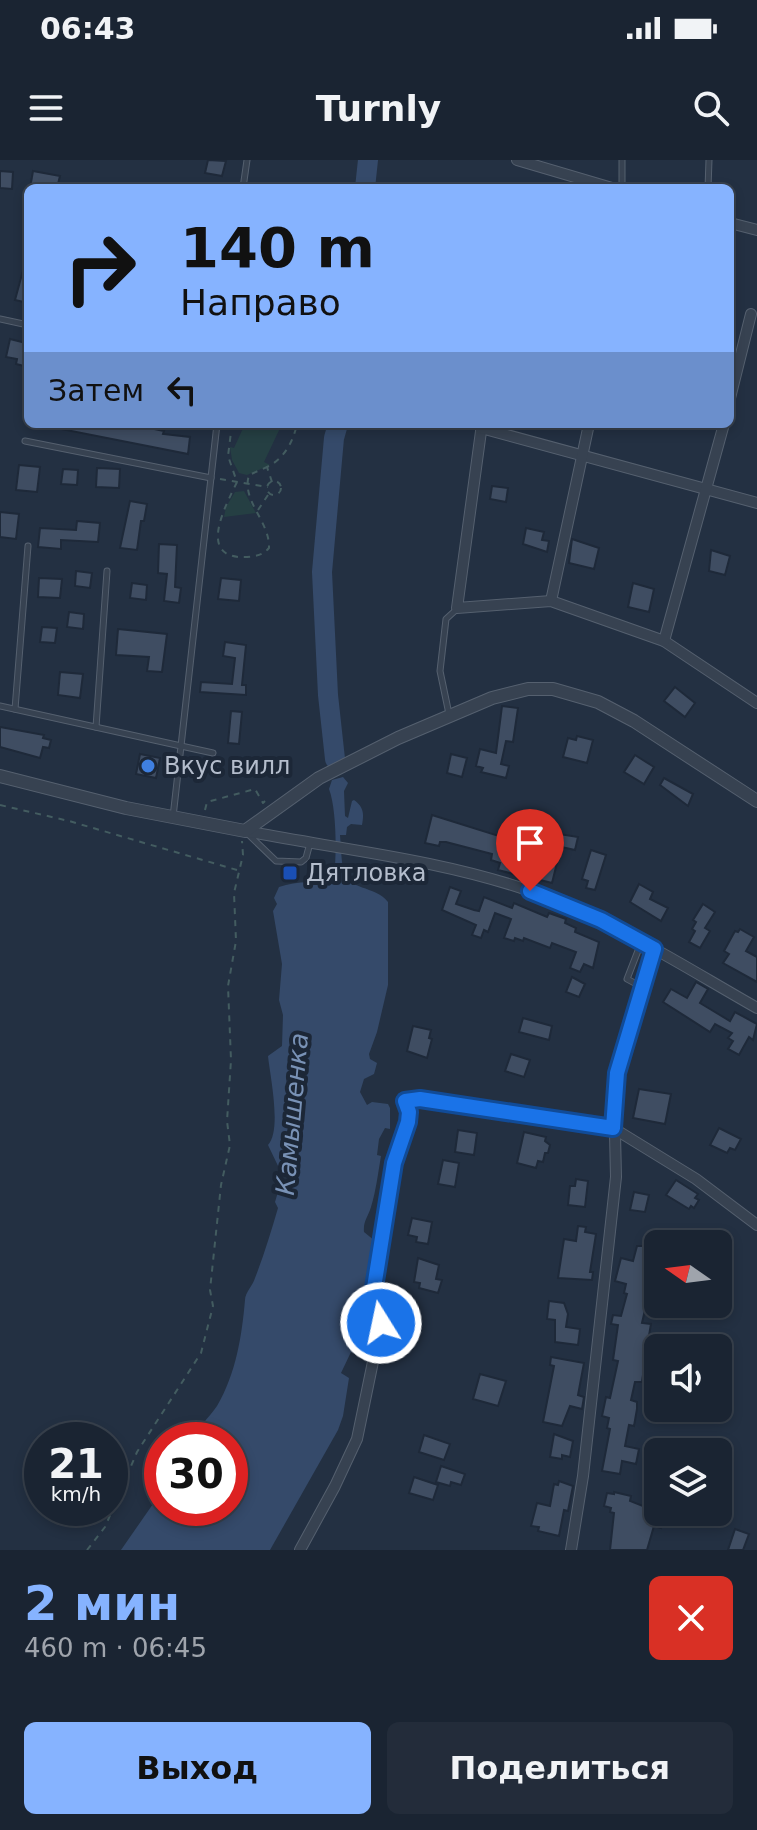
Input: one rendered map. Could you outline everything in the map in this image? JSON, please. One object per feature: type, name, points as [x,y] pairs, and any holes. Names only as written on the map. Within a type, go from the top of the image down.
[{"type":"street","points":[[517,160],[598,184]]},
{"type":"street","points":[[734,224],[757,230]]},
{"type":"street","points":[[734,382],[751,314]]},
{"type":"street","points":[[482,428],[457,608],[551,601],[664,641],[757,703]]},
{"type":"street","points":[[489,428],[757,503]]},
{"type":"street","points":[[551,601],[588,428]]},
{"type":"street","points":[[664,641],[723,428]]},
{"type":"street","points":[[245,831],[319,778],[449,714],[513,691],[541,688],[567,691],[623,715],[757,801]]},
{"type":"street","points":[[0,776],[126,808],[471,874],[511,885],[601,920],[757,1008]]},
{"type":"street","points":[[571,1550],[585,1461],[616,1177],[613,1128],[617,1073],[654,949]]},
{"type":"street","points":[[300,1550],[357,1439],[381,1323],[380,1312],[372,1300],[394,1163],[408,1122],[409,1112],[405,1101],[420,1099],[613,1128],[696,1179],[757,1225]]},
{"type":"lane","points":[[244,184],[247,160]]},
{"type":"lane","points":[[622,160],[622,184]]},
{"type":"lane","points":[[708,184],[709,160]]},
{"type":"lane","points":[[0,319],[24,324]]},
{"type":"lane","points":[[173,818],[217,428]]},
{"type":"lane","points":[[25,441],[211,478]]},
{"type":"lane","points":[[15,709],[28,546]]},
{"type":"lane","points":[[96,727],[107,571]]},
{"type":"lane","points":[[449,714],[440,671],[446,619],[457,608]]},
{"type":"lane","points":[[0,706],[213,753]]},
{"type":"lane","points":[[245,831],[276,861],[301,862],[306,858],[310,843]]},
{"type":"lane","points":[[641,942],[627,979],[642,987]]},
{"type":"path","points":[[232,428],[228,456],[237,482],[221,515],[218,544],[225,554],[233,557],[250,557],[265,553],[269,548],[269,537],[246,484],[249,475],[283,456],[295,428]]},
{"type":"path","points":[[267,467],[272,482]]},
{"type":"path","points":[[211,478],[268,487]]},
{"type":"path","points":[[258,511],[272,482]]},
{"type":"path","points":[[269,493],[273,495],[280,491],[279,483],[272,482]]},
{"type":"path","points":[[204,820],[207,802],[255,789],[263,803],[275,795]]},
{"type":"path","points":[[0,805],[69,821],[239,871]]},
{"type":"path","points":[[87,1550],[105,1527],[137,1452],[201,1353],[213,1306],[210,1290],[221,1185],[230,1145],[227,1121],[231,1060],[228,986],[236,941],[234,893],[243,855],[242,838],[231,829]]},
{"type":"green space","points":[[243,428],[280,428],[264,462],[270,465],[247,475],[239,473],[232,460],[230,447],[234,448]]},
{"type":"green space","points":[[244,491],[256,513],[224,517],[235,492]]},
{"type":"water","points":[[343,777],[348,783],[344,791],[345,816],[348,818],[354,800],[361,808],[363,817],[362,825],[351,824],[347,827],[346,835],[340,835],[346,876],[388,902],[388,985],[369,1054],[370,1059],[377,1063],[374,1074],[364,1079],[360,1092],[367,1105],[372,1102],[388,1104],[390,1129],[385,1128],[379,1139],[377,1155],[381,1156],[377,1182],[364,1225],[364,1232],[375,1241],[365,1306],[356,1305],[352,1320],[364,1325],[359,1354],[351,1352],[341,1373],[349,1378],[343,1416],[270,1550],[121,1550],[144,1517],[144,1526],[248,1526],[248,1422],[204,1422],[217,1406],[229,1381],[240,1340],[245,1297],[270,1235],[278,1208],[275,1202],[278,1192],[289,1187],[296,1158],[299,1115],[297,1071],[291,1069],[286,1077],[289,1117],[283,1169],[279,1168],[268,1145],[275,1116],[268,1056],[282,1046],[283,1015],[279,1000],[282,964],[273,911],[277,904],[274,898],[279,887],[285,885],[311,882],[329,886],[333,883],[336,836],[329,789],[332,780]]},
{"type":"building","points":[[208,160],[226,161],[222,176],[205,173]]},
{"type":"building","points":[[0,171],[13,172],[12,189],[0,188]]},
{"type":"building","points":[[33,171],[60,176],[58,184],[31,184]]},
{"type":"building","points":[[24,267],[24,302],[15,300]]},
{"type":"building","points":[[10,339],[24,342],[24,366],[16,364],[17,359],[6,357]]},
{"type":"building","points":[[56,428],[149,428],[164,431],[163,434],[190,437],[188,454]]},
{"type":"building","points":[[19,465],[40,467],[37,492],[16,490]]},
{"type":"building","points":[[97,468],[120,469],[119,488],[96,487]]},
{"type":"building","points":[[63,469],[78,470],[77,485],[61,484]]},
{"type":"building","points":[[492,486],[508,488],[506,502],[490,499]]},
{"type":"building","points":[[130,501],[147,504],[137,550],[120,548]]},
{"type":"building","points":[[0,512],[19,514],[16,539],[0,537]]},
{"type":"building","points":[[77,521],[100,523],[98,542],[61,540],[61,549],[38,547],[40,528],[76,530]]},
{"type":"building","points":[[526,528],[544,532],[542,540],[549,541],[547,552],[523,544]]},
{"type":"building","points":[[572,539],[599,548],[594,569],[569,563]]},
{"type":"building","points":[[159,544],[177,545],[175,587],[181,588],[179,603],[164,601],[167,574],[158,573]]},
{"type":"building","points":[[711,550],[730,556],[725,575],[709,571]]},
{"type":"building","points":[[76,571],[92,573],[90,588],[75,586]]},
{"type":"building","points":[[39,578],[62,579],[60,598],[38,597]]},
{"type":"building","points":[[221,578],[241,580],[239,601],[218,599]]},
{"type":"building","points":[[132,583],[147,585],[146,600],[130,598]]},
{"type":"building","points":[[633,583],[654,589],[649,612],[628,607]]},
{"type":"building","points":[[69,612],[84,614],[83,629],[67,627]]},
{"type":"building","points":[[42,627],[57,628],[55,643],[40,642]]},
{"type":"building","points":[[118,629],[167,634],[162,672],[147,671],[149,657],[116,655]]},
{"type":"building","points":[[225,642],[246,645],[242,685],[246,685],[246,695],[200,692],[201,682],[232,684],[235,658],[223,656]]},
{"type":"building","points":[[60,672],[83,674],[80,698],[58,695]]},
{"type":"building","points":[[675,687],[695,703],[685,717],[664,701]]},
{"type":"building","points":[[502,706],[518,708],[513,742],[506,741],[501,764],[509,766],[506,778],[481,772],[483,768],[476,766],[480,749],[496,753]]},
{"type":"building","points":[[231,711],[242,712],[239,744],[228,743]]},
{"type":"building","points":[[0,727],[44,735],[43,738],[51,740],[49,748],[43,747],[40,758],[0,747]]},
{"type":"building","points":[[577,736],[593,740],[587,763],[563,757],[568,738],[576,740]]},
{"type":"building","points":[[140,754],[160,758],[156,778],[136,774]]},
{"type":"building","points":[[451,754],[467,758],[462,777],[447,773]]},
{"type":"building","points":[[635,755],[654,767],[644,784],[624,772]]},
{"type":"building","points":[[664,778],[693,794],[688,806],[660,785]]},
{"type":"building","points":[[432,815],[518,842],[514,857],[521,859],[517,875],[498,870],[500,863],[491,860],[492,854],[446,842],[440,842],[439,846],[425,843]]},
{"type":"building","points":[[547,832],[578,837],[575,850],[561,847],[552,883],[536,879]]},
{"type":"building","points":[[591,850],[606,855],[595,890],[586,888],[588,881],[582,879]]},
{"type":"building","points":[[639,884],[653,892],[650,899],[668,908],[661,921],[630,902]]},
{"type":"building","points":[[450,887],[461,891],[456,904],[474,910],[479,911],[484,897],[512,908],[514,903],[547,917],[549,913],[566,919],[565,923],[576,928],[575,932],[599,942],[593,968],[584,964],[580,972],[570,968],[576,952],[552,943],[550,948],[524,938],[523,941],[515,938],[514,941],[504,938],[511,919],[495,913],[488,932],[484,930],[481,938],[472,935],[476,925],[442,910]]},
{"type":"building","points":[[703,904],[715,912],[705,928],[710,931],[700,948],[689,942],[695,931],[692,929],[696,922],[693,920]]},
{"type":"building","points":[[740,929],[754,937],[746,951],[757,957],[757,982],[723,963],[729,954],[724,951],[735,931]]},
{"type":"building","points":[[572,977],[585,984],[579,997],[566,992]]},
{"type":"building","points":[[696,982],[708,989],[700,1003],[730,1021],[735,1012],[757,1024],[753,1040],[749,1037],[739,1055],[728,1049],[733,1041],[728,1038],[732,1033],[715,1024],[710,1032],[663,1002],[671,989],[687,998]]},
{"type":"building","points":[[523,1018],[552,1026],[549,1040],[519,1032]]},
{"type":"building","points":[[413,1026],[431,1030],[427,1058],[407,1051]]},
{"type":"building","points":[[511,1054],[530,1060],[524,1077],[505,1071]]},
{"type":"building","points":[[639,1089],[671,1094],[665,1124],[633,1118]]},
{"type":"building","points":[[719,1128],[741,1139],[735,1150],[730,1148],[727,1153],[710,1145]]},
{"type":"building","points":[[458,1130],[477,1133],[474,1155],[455,1152]]},
{"type":"building","points":[[524,1132],[546,1137],[545,1141],[550,1145],[543,1162],[538,1161],[536,1168],[517,1163]]},
{"type":"building","points":[[443,1160],[459,1163],[455,1187],[438,1184]]},
{"type":"building","points":[[576,1179],[588,1181],[585,1207],[568,1205],[570,1186],[575,1186]]},
{"type":"building","points":[[676,1180],[698,1194],[695,1198],[699,1200],[694,1208],[691,1206],[689,1209],[666,1195]]},
{"type":"building","points":[[634,1192],[649,1195],[645,1212],[630,1210]]},
{"type":"building","points":[[412,1218],[432,1222],[428,1244],[416,1242],[417,1237],[408,1235]]},
{"type":"building","points":[[578,1226],[586,1227],[585,1232],[596,1234],[590,1272],[593,1272],[592,1280],[558,1278],[564,1239],[576,1241]]},
{"type":"building","points":[[644,1242],[642,1323],[651,1324],[649,1334],[644,1334],[644,1375],[642,1382],[635,1382],[631,1400],[637,1402],[637,1409],[634,1426],[629,1425],[625,1446],[639,1449],[636,1464],[622,1461],[620,1474],[602,1471],[610,1429],[607,1428],[609,1418],[602,1416],[606,1397],[610,1398],[618,1361],[613,1360],[618,1325],[611,1324],[613,1315],[621,1316],[627,1294],[624,1293],[626,1284],[615,1281],[621,1258],[633,1261],[637,1246],[643,1246]]},
{"type":"building","points":[[418,1258],[439,1265],[436,1279],[442,1280],[438,1293],[419,1288],[420,1283],[414,1282]]},
{"type":"building","points":[[549,1301],[564,1303],[568,1314],[566,1327],[580,1329],[578,1345],[555,1342],[555,1320],[547,1319]]},
{"type":"building","points":[[551,1357],[584,1363],[578,1395],[584,1397],[582,1409],[570,1406],[562,1426],[543,1422],[554,1366],[550,1365]]},
{"type":"building","points":[[480,1374],[506,1381],[498,1406],[473,1399]]},
{"type":"building","points":[[554,1434],[573,1441],[570,1457],[550,1457]]},
{"type":"building","points":[[424,1435],[450,1444],[444,1460],[419,1452]]},
{"type":"building","points":[[441,1466],[465,1474],[461,1485],[436,1482]]},
{"type":"building","points":[[414,1477],[438,1485],[433,1500],[409,1493]]},
{"type":"building","points":[[559,1481],[573,1486],[559,1536],[531,1526],[537,1503],[550,1506],[554,1484],[558,1485]]},
{"type":"building","points":[[607,1493],[631,1496],[630,1501],[644,1506],[644,1526],[654,1526],[647,1550],[610,1550],[614,1513],[604,1506]]},
{"type":"building","points":[[735,1529],[749,1534],[743,1550],[728,1550]]},
{"type":"waterway","name":"Камышенка","points":[[365,184],[368,160]]},
{"type":"waterway","name":"Камышенка","points":[[335,759],[328,695],[322,572],[337,428]]},
{"type":"place","name":"Вкус вилл","points":[[148,766]]},
{"type":"place","name":"Дятловка","points":[[290,873]]},
{"type":"route","points":[[381,1323],[380,1312],[372,1300],[394,1163],[408,1122],[409,1112],[405,1101],[420,1099],[613,1128],[614,1090],[621,1055],[654,949],[601,920],[530,891]]}]
